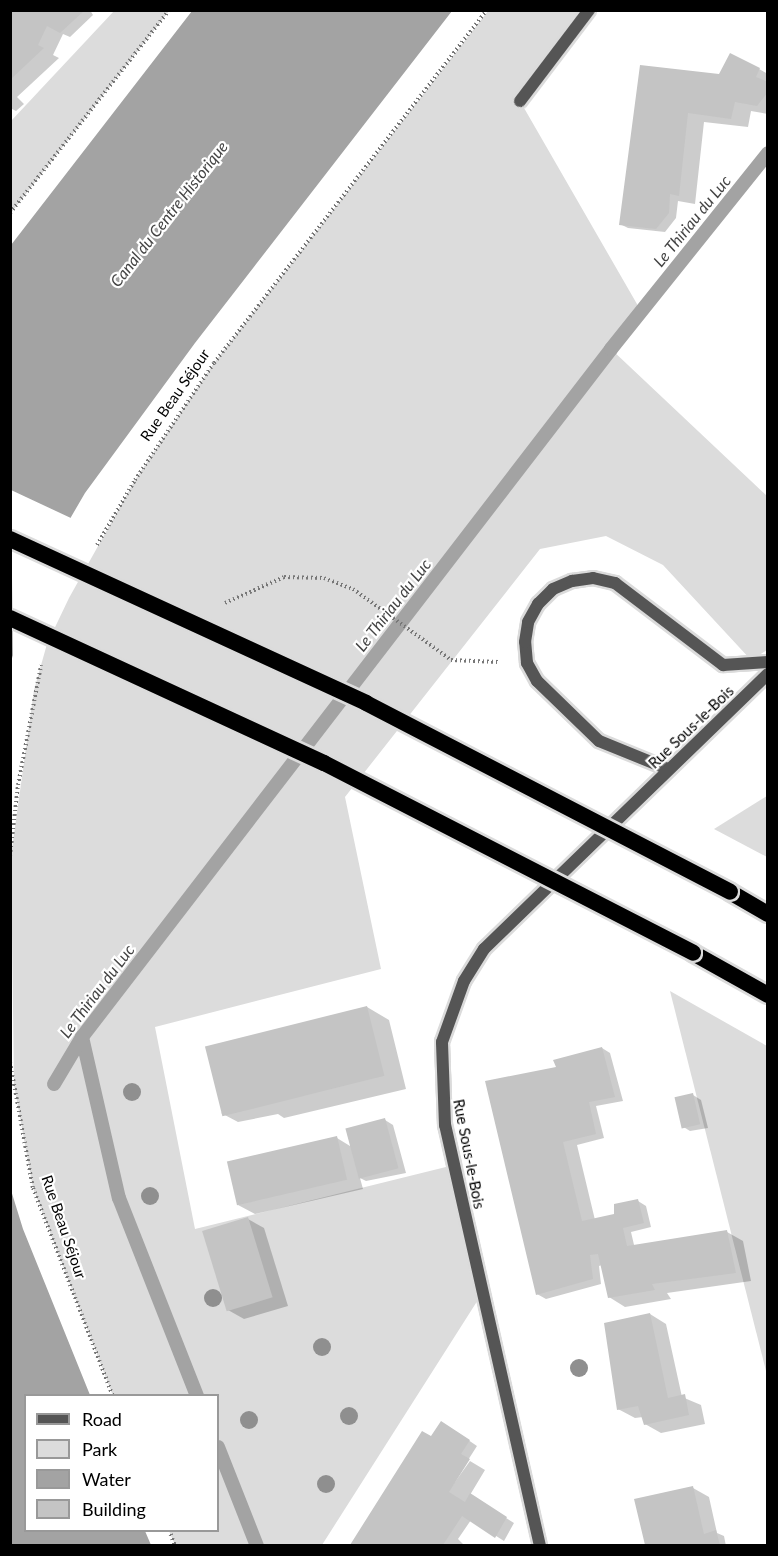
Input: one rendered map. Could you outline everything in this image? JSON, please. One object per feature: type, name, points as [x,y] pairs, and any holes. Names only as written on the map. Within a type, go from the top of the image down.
[{"type":"highway","points":[[10,538],[366,703],[730,892],[768,914]]},
{"type":"highway","points":[[10,618],[324,763],[768,994]]},
{"type":"street","points":[[520,101],[589,10]]},
{"type":"street","points":[[668,769],[599,741],[537,681],[527,663],[525,642],[528,622],[538,604],[553,589],[572,580],[593,578],[615,583],[634,595],[723,665],[768,662]]},
{"type":"street","name":"Rue Sous-le-Bois","points":[[540,1545],[445,1125],[442,1042],[464,981],[484,949],[768,674]]},
{"type":"path","points":[[10,213],[169,10]]},
{"type":"path","name":"Rue Beau Séjour","points":[[94,550],[135,480],[214,363],[488,10]]},
{"type":"path","points":[[218,606],[284,577],[324,578],[353,589],[451,660],[527,663]]},
{"type":"path","points":[[10,856],[32,700],[44,656]]},
{"type":"path","name":"Rue Beau Séjour","points":[[10,1062],[33,1188],[113,1394]]},
{"type":"green space","points":[[114,11],[169,11],[11,213],[11,121]]},
{"type":"green space","points":[[488,11],[589,11],[520,101],[641,311],[611,349],[767,496],[767,650],[751,660],[663,565],[606,536],[540,549],[345,797],[381,969],[155,1027],[195,1229],[454,1165],[483,1292],[322,1545],[175,1545],[169,1532],[219,1532],[219,1394],[112,1394],[33,1188],[14,1085],[11,856],[34,690],[47,644],[69,598],[135,480],[214,363]]},
{"type":"green space","points":[[767,796],[767,857],[714,829]]},
{"type":"green space","points":[[670,991],[767,1046],[767,1375]]},
{"type":"water","name":"Canal du Centre Historique","points":[[192,11],[452,11],[195,343],[85,493],[46,560],[11,661],[11,245]]},
{"type":"water","points":[[10,1187],[23,1229],[90,1394],[24,1394],[24,1532],[145,1532],[151,1545],[11,1545]]},
{"type":"pier","points":[[11,490],[73,519],[49,561],[13,663]]},
{"type":"building","points":[[10,10],[85,10],[60,33],[47,26],[38,45],[44,48],[10,80]]},
{"type":"building","points":[[730,53],[760,68],[756,77],[768,82],[768,92],[757,106],[735,102],[731,119],[688,113],[679,196],[670,194],[669,213],[656,229],[619,225],[640,65],[719,74]]},
{"type":"building","points":[[367,1006],[384,1076],[222,1116],[205,1046]]},
{"type":"building","points":[[602,1047],[615,1097],[589,1102],[596,1134],[563,1142],[582,1221],[614,1214],[614,1204],[638,1199],[644,1223],[623,1228],[627,1246],[727,1230],[736,1273],[652,1284],[655,1290],[608,1298],[598,1254],[590,1255],[593,1279],[536,1295],[485,1081],[556,1067],[553,1060]]},
{"type":"building","points":[[693,1093],[700,1124],[682,1128],[674,1097]]},
{"type":"building","points":[[385,1118],[398,1168],[359,1179],[345,1129]]},
{"type":"building","points":[[337,1136],[347,1180],[237,1205],[227,1161]]},
{"type":"building","points":[[248,1217],[273,1297],[227,1311],[202,1231]]},
{"type":"building","points":[[650,1313],[668,1398],[685,1394],[689,1415],[644,1425],[638,1406],[617,1410],[604,1323]]},
{"type":"building","points":[[441,1421],[470,1440],[461,1454],[470,1459],[449,1492],[465,1502],[470,1493],[507,1517],[495,1538],[462,1516],[443,1545],[350,1545],[422,1431],[431,1436]]},
{"type":"building","points":[[693,1486],[704,1534],[716,1530],[720,1545],[645,1545],[634,1499]]},
{"type":"waterway","name":"Le Thiriau du Luc","points":[[54,1084],[82,1037],[611,349],[768,153]]},
{"type":"waterway","points":[[82,1037],[119,1198],[196,1394]]},
{"type":"waterway","points":[[219,1450],[257,1546]]}]
